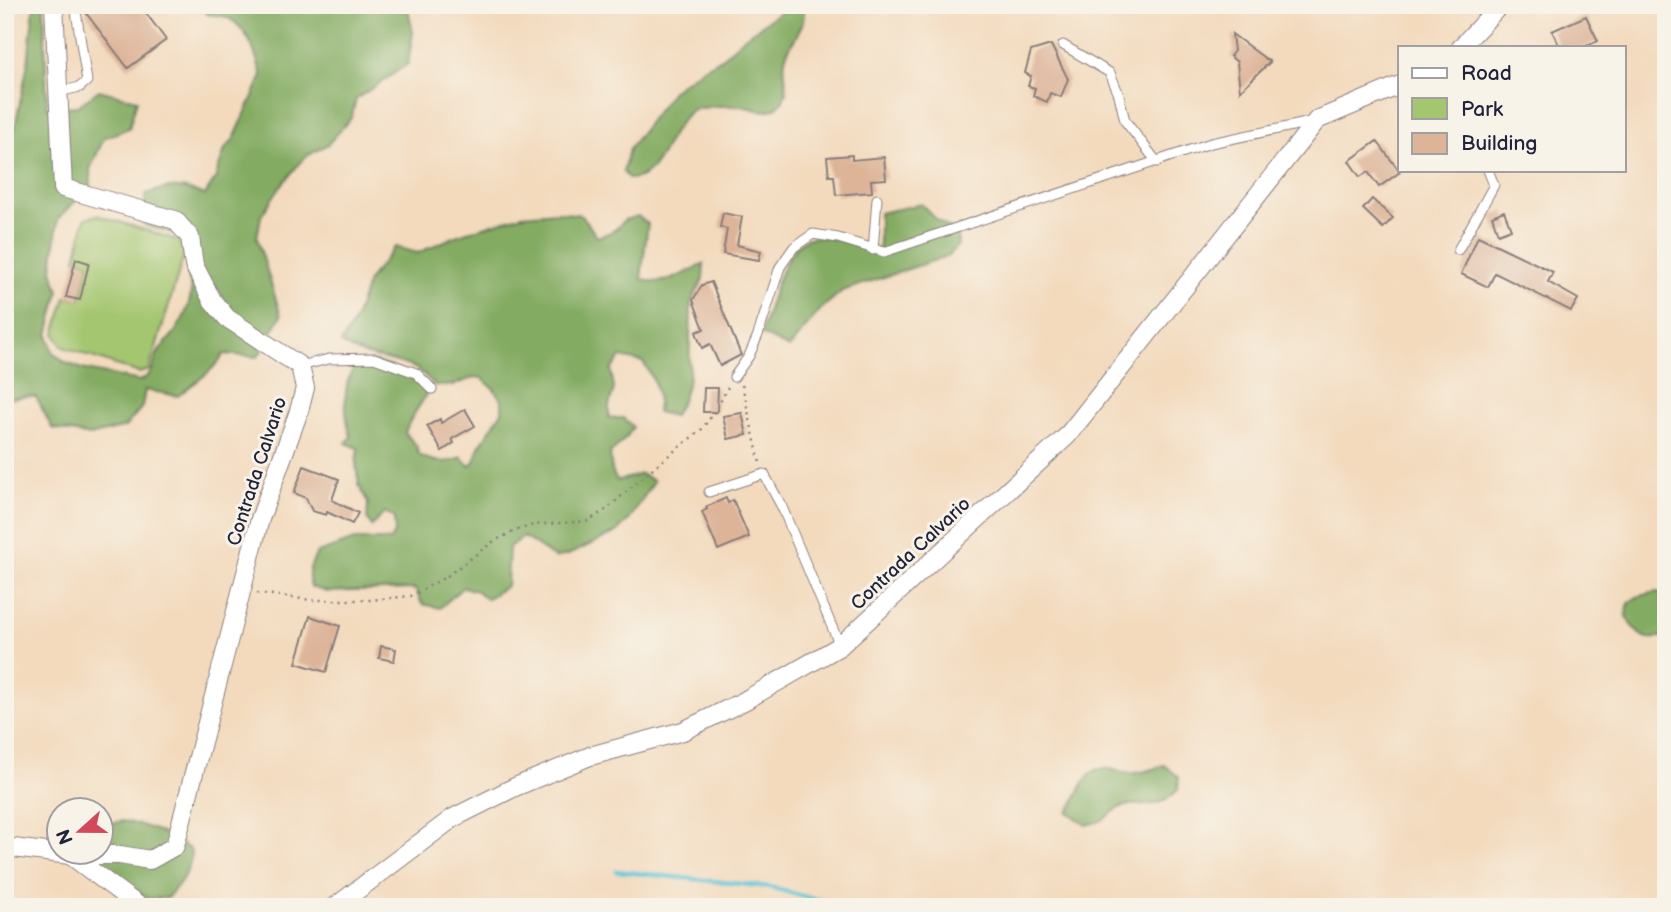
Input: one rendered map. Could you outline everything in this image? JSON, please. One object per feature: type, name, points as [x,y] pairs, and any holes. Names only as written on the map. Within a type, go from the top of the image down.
[{"type":"street","points":[[54,5],[63,188],[175,220],[190,237],[194,265],[219,309],[227,318],[300,366]]},
{"type":"street","points":[[1462,46],[1500,5]]},
{"type":"street","name":"Contrada Calvario","points":[[335,907],[453,818],[515,787],[590,756],[683,731],[744,701],[839,646],[1067,436],[1317,120],[1398,86]]},
{"type":"street","name":"Contrada Calvario","points":[[116,855],[150,860],[175,846],[260,519],[305,388],[300,366]]},
{"type":"street","name":"Contrada Calvario","points":[[5,848],[46,852]]},
{"type":"street","points":[[85,866],[140,907]]},
{"type":"lane","points":[[58,92],[80,87],[87,81],[75,5]]},
{"type":"lane","points":[[1063,45],[1111,73],[1125,121],[1157,162]]},
{"type":"lane","points":[[734,377],[749,356],[758,335],[780,267],[794,247],[813,234],[838,238],[884,252],[1212,143],[1317,120]]},
{"type":"lane","points":[[1458,250],[1494,185],[1489,172]]},
{"type":"lane","points":[[873,250],[877,199]]},
{"type":"lane","points":[[300,366],[329,359],[374,358],[416,373],[432,389]]},
{"type":"lane","points":[[709,492],[764,474],[782,507],[839,646]]},
{"type":"path","points":[[240,595],[260,593],[311,600],[390,599],[411,596],[447,576],[494,541],[515,531],[533,525],[588,521],[607,509],[702,429],[734,377],[745,386],[753,440],[764,474]]},
{"type":"green space","points":[[34,5],[44,5],[47,108],[78,106],[99,90],[137,100],[129,128],[104,138],[90,169],[91,185],[58,219],[52,270],[59,291],[48,335],[53,353],[82,369],[140,381],[150,373],[159,351],[181,322],[191,291],[188,273],[189,250],[186,242],[178,235],[146,225],[136,217],[145,203],[146,194],[154,191],[176,188],[205,195],[215,179],[225,149],[234,139],[262,76],[251,43],[241,28],[226,17],[206,14],[202,5],[407,5],[413,32],[408,64],[356,99],[351,118],[328,144],[304,158],[279,188],[261,216],[257,238],[281,316],[258,357],[224,354],[209,372],[178,396],[145,390],[142,407],[125,427],[90,436],[52,428],[36,397],[5,399],[5,176],[28,63]]},
{"type":"green space","points":[[790,5],[803,5],[804,12],[799,31],[784,61],[786,93],[780,104],[765,111],[740,106],[691,110],[677,127],[653,167],[638,178],[629,179],[623,172],[629,149],[673,90],[722,58],[746,36]]},
{"type":"green space","points":[[921,204],[937,220],[958,234],[958,245],[948,256],[842,291],[820,310],[789,348],[761,334],[784,266],[800,244],[809,238],[825,237],[879,252],[879,213]]},
{"type":"green space","points":[[557,212],[582,215],[597,237],[616,229],[624,220],[638,216],[648,224],[641,278],[649,281],[665,281],[704,264],[703,279],[691,302],[689,378],[674,416],[657,412],[655,386],[643,362],[621,357],[611,370],[614,389],[609,418],[623,418],[633,427],[610,453],[612,471],[617,481],[641,474],[654,481],[629,520],[617,532],[568,555],[555,558],[524,537],[509,547],[507,586],[486,599],[477,591],[463,587],[440,608],[422,604],[415,589],[327,592],[311,587],[310,570],[317,553],[355,540],[390,540],[395,531],[394,517],[385,512],[372,526],[367,519],[368,503],[359,485],[356,463],[358,448],[346,443],[351,437],[346,415],[346,389],[355,369],[363,363],[380,363],[407,374],[427,392],[405,433],[416,445],[419,455],[429,459],[445,462],[461,457],[469,466],[474,462],[479,447],[502,412],[502,401],[482,378],[475,377],[454,385],[436,386],[415,368],[358,352],[341,343],[355,319],[368,281],[395,247],[418,253],[458,235],[522,215]]},
{"type":"green space","points":[[97,215],[177,240],[185,252],[149,370],[139,373],[63,347],[55,334],[66,297],[80,300],[89,263],[76,259],[85,218]]},
{"type":"green space","points":[[1656,592],[1666,594],[1666,635],[1647,638],[1634,628],[1626,616],[1629,603],[1637,597]]},
{"type":"green space","points":[[1164,765],[1179,777],[1178,790],[1162,802],[1121,807],[1100,821],[1086,825],[1068,812],[1083,783],[1095,771],[1105,768],[1136,773]]},
{"type":"green space","points":[[122,821],[158,831],[191,850],[190,864],[181,882],[167,898],[148,898],[103,866],[116,866],[116,822]]},
{"type":"building","points":[[96,5],[140,5],[166,40],[128,68],[86,13]]},
{"type":"building","points":[[1586,16],[1598,41],[1586,46],[1560,46],[1552,31]]},
{"type":"building","points":[[1232,34],[1270,62],[1240,91],[1237,62],[1230,56],[1234,51]]},
{"type":"building","points":[[1051,45],[1068,79],[1061,97],[1050,93],[1047,102],[1033,96],[1035,88],[1028,86],[1031,76],[1025,73],[1031,51]]},
{"type":"building","points":[[1377,141],[1400,172],[1379,187],[1368,172],[1360,177],[1349,161]]},
{"type":"building","points":[[852,155],[852,160],[884,157],[886,179],[871,180],[872,192],[836,195],[834,176],[829,176],[827,157]]},
{"type":"building","points":[[1372,199],[1393,218],[1383,228],[1363,209]]},
{"type":"building","points":[[1504,211],[1511,229],[1498,234],[1492,216]]},
{"type":"building","points":[[723,213],[742,217],[737,245],[761,251],[759,260],[723,254],[727,229],[720,227]]},
{"type":"building","points":[[1478,236],[1553,272],[1548,282],[1578,299],[1571,311],[1495,273],[1488,287],[1461,274]]},
{"type":"building","points":[[76,259],[89,263],[80,300],[66,297]]},
{"type":"building","points":[[711,282],[741,355],[720,366],[710,344],[702,348],[696,332],[704,329],[693,300],[702,285]]},
{"type":"building","points":[[704,388],[718,388],[717,412],[703,412]]},
{"type":"building","points":[[465,409],[475,426],[452,439],[454,443],[442,451],[427,426],[440,419],[441,423]]},
{"type":"building","points":[[742,413],[747,435],[728,439],[723,416]]},
{"type":"building","points":[[304,466],[339,479],[332,500],[358,513],[352,524],[327,512],[326,515],[312,511],[306,498],[294,493]]},
{"type":"building","points":[[726,498],[728,503],[733,500],[749,537],[718,550],[702,512],[706,507]]},
{"type":"building","points":[[310,616],[340,626],[326,672],[296,663]]},
{"type":"building","points":[[381,646],[396,649],[394,661],[379,658]]},
{"type":"waterway","points":[[617,871],[770,887],[809,898],[864,907]]}]
